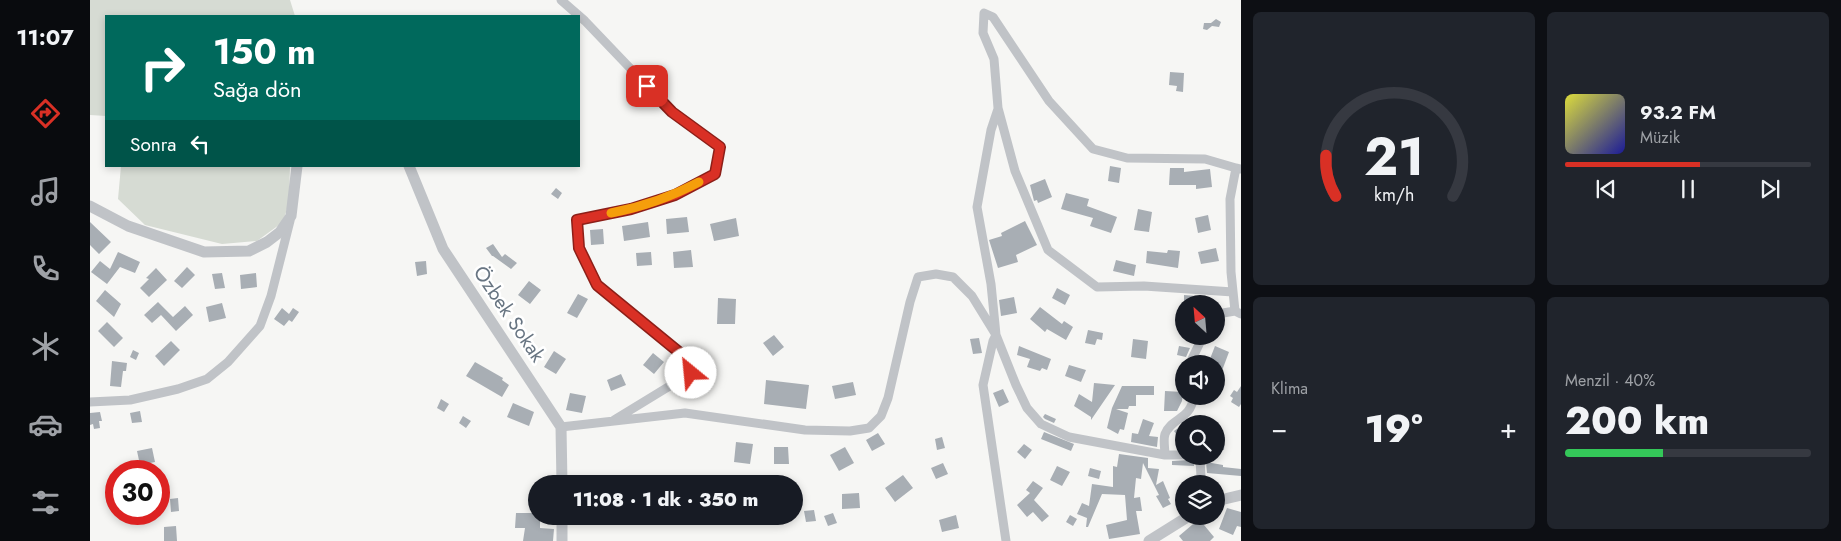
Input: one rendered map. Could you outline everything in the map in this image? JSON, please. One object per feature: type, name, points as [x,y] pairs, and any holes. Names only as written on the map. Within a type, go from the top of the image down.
[{"type":"street","points":[[561,0],[577,15]]},
{"type":"street","points":[[1225,312],[1238,312],[1231,272],[1230,199],[1239,169],[1205,158],[1127,158],[1093,148],[1049,101],[993,16],[984,13],[983,33],[994,59],[998,108],[1015,171],[1048,250],[1097,287],[1144,286],[1233,292]]},
{"type":"street","points":[[580,17],[672,112],[720,147],[715,174],[675,195],[631,209],[577,220],[579,248],[597,285],[691,362],[691,373],[611,422]]},
{"type":"street","points":[[998,108],[991,130],[977,207],[991,284],[996,335],[992,341],[983,385],[1006,541]]},
{"type":"street","points":[[90,402],[130,400],[178,389],[207,379],[228,362],[260,326],[271,296],[291,216],[297,167]]},
{"type":"street","name":"Özbek Sokak","points":[[409,167],[443,249],[561,427]]},
{"type":"street","points":[[90,206],[128,226],[204,252],[248,252],[267,242],[280,232],[291,216]]},
{"type":"street","points":[[562,475],[561,427],[685,413],[805,430],[850,431],[869,428],[881,416],[888,398],[910,302],[918,277],[936,274],[953,277],[972,296],[996,335],[1027,408],[1041,424],[1069,437],[1165,455],[1175,455]]},
{"type":"street","points":[[1165,455],[1164,436],[1171,425],[1189,413],[1191,405]]},
{"type":"street","points":[[1225,499],[1241,495]]},
{"type":"street","points":[[562,525],[562,541]]},
{"type":"street","points":[[1149,541],[1175,525]]},
{"type":"shaded area","points":[[90,0],[290,0],[295,15],[105,15],[105,116],[90,115]]},
{"type":"shaded area","points":[[121,167],[290,167],[289,202],[283,222],[257,241],[222,244],[145,225],[118,199]]},
{"type":"building","points":[[1216,19],[1221,22],[1219,27],[1212,26],[1207,30],[1203,29],[1204,23],[1211,23]]},
{"type":"building","points":[[1170,72],[1184,73],[1183,92],[1176,91],[1177,86],[1169,85]]},
{"type":"building","points":[[1110,166],[1121,168],[1119,183],[1108,181]]},
{"type":"building","points":[[1170,168],[1184,168],[1184,172],[1210,169],[1212,187],[1196,189],[1196,185],[1169,185]]},
{"type":"building","points":[[1045,179],[1052,197],[1038,203],[1037,200],[1034,201],[1030,185]]},
{"type":"building","points":[[556,188],[562,193],[558,199],[551,194]]},
{"type":"building","points":[[1066,193],[1089,199],[1087,206],[1117,217],[1111,233],[1090,226],[1093,218],[1061,209]]},
{"type":"building","points":[[1138,209],[1152,212],[1149,232],[1134,230]]},
{"type":"building","points":[[1208,215],[1211,230],[1198,233],[1195,218]]},
{"type":"building","points":[[687,217],[689,232],[667,234],[666,219]]},
{"type":"building","points":[[736,218],[739,236],[714,241],[710,224]]},
{"type":"building","points":[[1025,221],[1037,245],[1016,255],[1018,262],[998,268],[989,240],[1002,236],[1001,233]]},
{"type":"building","points":[[90,222],[111,242],[99,254],[90,245]]},
{"type":"building","points":[[648,222],[650,237],[624,241],[622,226]]},
{"type":"building","points":[[603,229],[604,244],[591,245],[590,230]]},
{"type":"building","points":[[493,244],[502,257],[505,254],[517,263],[511,269],[492,256],[486,248]]},
{"type":"building","points":[[1216,248],[1219,261],[1201,264],[1198,252]]},
{"type":"building","points":[[691,250],[693,267],[674,268],[673,252]]},
{"type":"building","points":[[1168,250],[1180,251],[1178,268],[1146,263],[1147,251],[1167,253]]},
{"type":"building","points":[[118,252],[140,262],[135,273],[120,267],[107,284],[91,272],[100,261],[110,269]]},
{"type":"building","points":[[651,252],[652,265],[637,266],[636,253]]},
{"type":"building","points":[[1116,260],[1136,265],[1134,276],[1113,271]]},
{"type":"building","points":[[426,261],[427,274],[417,276],[415,262]]},
{"type":"building","points":[[187,267],[195,275],[182,288],[174,281]]},
{"type":"building","points":[[156,268],[167,280],[149,297],[140,288],[149,279],[146,278]]},
{"type":"building","points":[[222,273],[225,288],[215,289],[212,274]]},
{"type":"building","points":[[256,273],[257,287],[241,289],[240,275]]},
{"type":"building","points":[[529,281],[541,290],[530,304],[518,295]]},
{"type":"building","points":[[1057,288],[1070,295],[1065,305],[1052,298]]},
{"type":"building","points":[[105,290],[121,304],[114,317],[96,301]]},
{"type":"building","points":[[578,294],[588,299],[577,318],[567,313]]},
{"type":"building","points":[[1014,297],[1017,313],[1001,316],[999,300]]},
{"type":"building","points":[[718,298],[736,299],[735,324],[717,324]]},
{"type":"building","points":[[158,302],[173,317],[185,306],[193,315],[176,331],[161,315],[152,323],[144,315]]},
{"type":"building","points":[[222,303],[226,318],[209,322],[206,307]]},
{"type":"building","points":[[1040,307],[1062,324],[1064,321],[1073,327],[1066,340],[1047,329],[1045,332],[1030,319]]},
{"type":"building","points":[[282,308],[289,314],[293,308],[299,312],[292,322],[289,320],[284,326],[274,319]]},
{"type":"building","points":[[107,322],[123,338],[114,347],[98,331]]},
{"type":"building","points":[[1088,330],[1103,333],[1102,340],[1097,339],[1095,345],[1085,343]]},
{"type":"building","points":[[774,335],[784,347],[773,356],[763,343]]},
{"type":"building","points":[[979,338],[982,353],[973,354],[970,339]]},
{"type":"building","points":[[1133,339],[1148,341],[1146,359],[1131,357]]},
{"type":"building","points":[[171,341],[180,350],[164,366],[155,356]]},
{"type":"building","points":[[1019,346],[1051,359],[1047,370],[1042,368],[1040,371],[1027,367],[1030,359],[1017,355]]},
{"type":"building","points":[[1179,346],[1190,348],[1187,355],[1177,355]]},
{"type":"building","points":[[1215,346],[1229,352],[1225,363],[1225,355],[1212,355]]},
{"type":"building","points":[[133,350],[139,353],[136,360],[130,357]]},
{"type":"building","points":[[554,351],[566,359],[556,374],[544,367]]},
{"type":"building","points":[[653,353],[664,362],[654,374],[643,365]]},
{"type":"building","points":[[112,361],[127,363],[126,371],[123,371],[121,387],[110,386]]},
{"type":"building","points":[[475,362],[503,378],[502,380],[509,385],[502,397],[466,376]]},
{"type":"building","points":[[1069,365],[1086,370],[1081,382],[1065,376]]},
{"type":"building","points":[[621,374],[626,385],[611,391],[607,380]]},
{"type":"building","points":[[766,380],[809,385],[806,409],[764,404]]},
{"type":"building","points":[[853,382],[856,395],[835,399],[832,386]]},
{"type":"building","points":[[1094,383],[1115,385],[1091,420],[1091,417],[1074,406],[1079,394],[1092,402]]},
{"type":"building","points":[[1122,386],[1154,386],[1154,395],[1136,395],[1136,406],[1129,406],[1128,409],[1116,409],[1128,413],[1124,430],[1120,429],[1118,434],[1107,428],[1112,408]]},
{"type":"building","points":[[1241,386],[1241,404],[1239,407],[1231,402],[1233,398],[1230,396],[1234,390],[1237,392]]},
{"type":"building","points":[[1003,389],[1009,402],[999,407],[993,393]]},
{"type":"building","points":[[1165,391],[1175,392],[1175,405],[1180,405],[1177,411],[1164,411]]},
{"type":"building","points":[[570,393],[586,396],[582,413],[566,410]]},
{"type":"building","points":[[441,399],[449,404],[444,412],[437,408]]},
{"type":"building","points":[[513,403],[534,412],[529,426],[507,417]]},
{"type":"building","points":[[140,411],[142,422],[132,423],[130,413]]},
{"type":"building","points":[[100,412],[102,421],[99,421],[100,428],[94,429],[93,424],[90,425],[90,413]]},
{"type":"building","points":[[1045,414],[1056,419],[1054,423],[1043,417]]},
{"type":"building","points":[[463,416],[471,421],[466,428],[459,423]]},
{"type":"building","points":[[1143,419],[1154,423],[1149,436],[1158,437],[1157,447],[1131,442],[1132,433],[1138,434]]},
{"type":"building","points":[[1044,432],[1074,444],[1071,451],[1041,439]]},
{"type":"building","points":[[878,433],[885,444],[872,451],[866,440]]},
{"type":"building","points":[[942,437],[945,448],[937,450],[935,439]]},
{"type":"building","points":[[736,442],[753,444],[750,464],[734,462]]},
{"type":"building","points":[[1024,444],[1032,450],[1025,459],[1017,452]]},
{"type":"building","points":[[774,447],[788,447],[789,464],[774,464]]},
{"type":"building","points":[[845,447],[854,463],[839,471],[830,455]]},
{"type":"building","points":[[152,448],[155,460],[139,460],[137,451]]},
{"type":"building","points":[[1119,454],[1148,458],[1148,468],[1159,469],[1156,485],[1163,481],[1171,504],[1163,508],[1156,496],[1159,495],[1143,463],[1141,479],[1136,478],[1134,498],[1140,497],[1142,511],[1136,511],[1140,534],[1109,539],[1106,525],[1127,520],[1125,495],[1102,494],[1088,527],[1086,527],[1087,518],[1077,514],[1082,503],[1089,506],[1092,484],[1113,487],[1113,466],[1117,467]]},
{"type":"building","points":[[1172,461],[1175,461],[1175,465],[1194,466],[1172,465]]},
{"type":"building","points":[[943,463],[948,474],[936,479],[931,468]]},
{"type":"building","points":[[1206,465],[1223,465],[1223,467],[1241,469],[1241,476],[1207,473]]},
{"type":"building","points":[[1057,466],[1070,472],[1062,486],[1050,480]]},
{"type":"building","points":[[1090,468],[1101,471],[1099,479],[1088,476]]},
{"type":"building","points":[[903,475],[913,488],[895,502],[885,488]]},
{"type":"building","points":[[1033,481],[1043,488],[1034,500],[1049,516],[1042,522],[1033,512],[1027,517],[1017,505],[1030,493],[1026,490]]},
{"type":"building","points":[[859,493],[860,508],[842,509],[842,494]]},
{"type":"building","points":[[178,498],[179,511],[171,512],[170,499]]},
{"type":"building","points":[[1227,508],[1241,512],[1241,527],[1237,526],[1233,535],[1219,529],[1221,525],[1225,525]]},
{"type":"building","points":[[814,510],[816,521],[806,522],[804,511]]},
{"type":"building","points":[[516,513],[528,513],[528,525],[540,525],[540,528],[554,529],[553,541],[523,541],[525,528],[515,528]]},
{"type":"building","points":[[833,513],[837,523],[828,526],[824,516]]},
{"type":"building","points":[[956,515],[959,528],[942,532],[939,520]]},
{"type":"building","points":[[1070,515],[1077,519],[1073,526],[1066,522]]},
{"type":"building","points":[[1192,525],[1204,525],[1214,537],[1210,541],[1183,541],[1179,536]]},
{"type":"building","points":[[176,526],[177,541],[164,541],[164,527]]},
{"type":"slow traffic","points":[[611,213],[631,209],[675,195],[699,182]]},
{"type":"route","points":[[647,86],[672,112],[720,147],[715,174],[675,195],[631,209],[577,220],[579,248],[597,285],[691,362],[691,373]]}]
